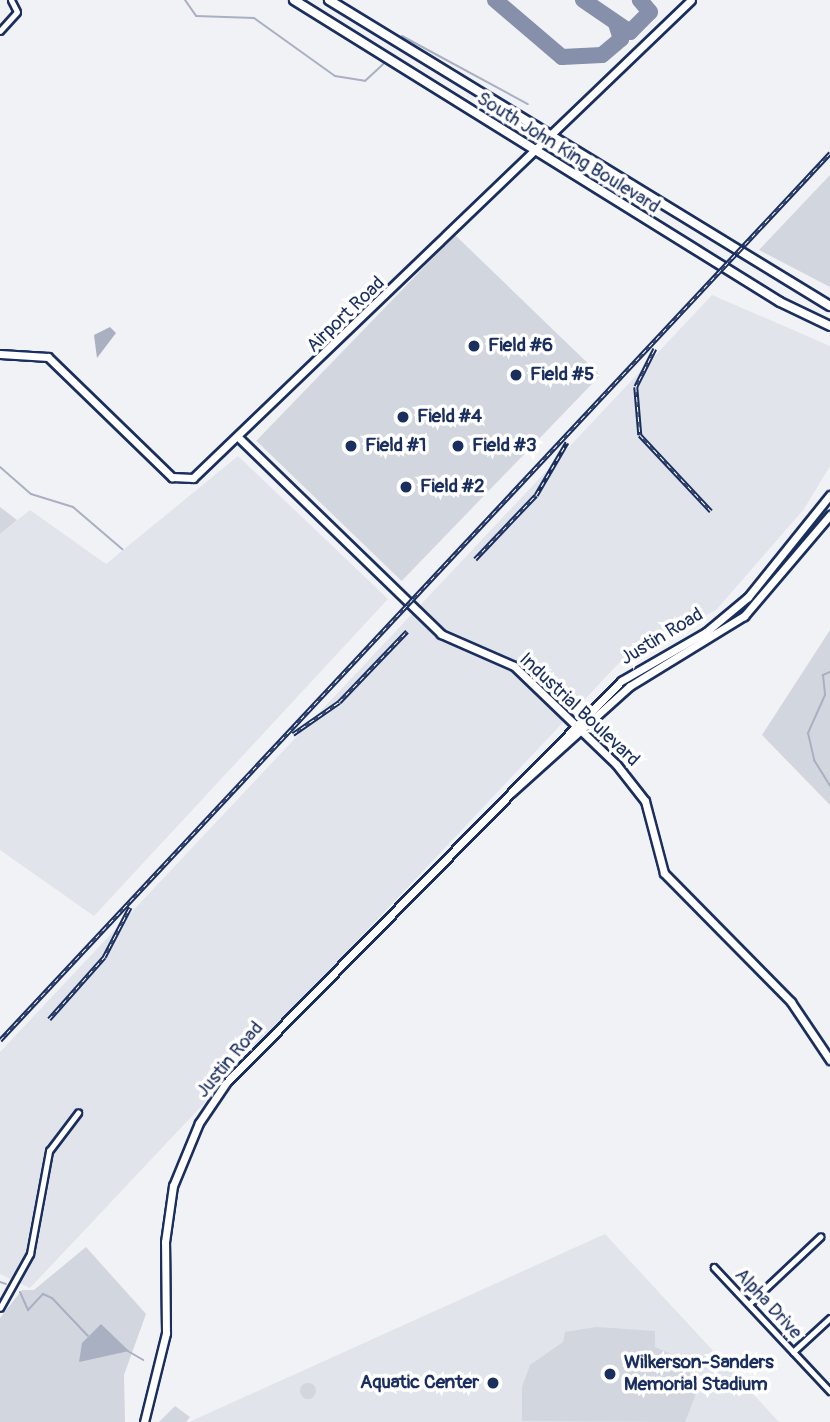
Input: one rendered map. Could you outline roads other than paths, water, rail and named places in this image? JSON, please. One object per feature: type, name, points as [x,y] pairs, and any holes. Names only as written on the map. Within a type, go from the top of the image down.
[{"type":"main road","name":"South John King Boulevard","points":[[294,0],[779,302],[830,326]]},
{"type":"main road","name":"South John King Boulevard","points":[[329,0],[830,306]]},
{"type":"street","points":[[0,32],[18,12],[11,0]]},
{"type":"street","name":"Airport Road","points":[[0,354],[48,357],[175,479],[193,478],[240,439],[691,0]]},
{"type":"street","name":"Industrial Boulevard","points":[[240,439],[441,634],[514,666],[582,733],[645,801],[654,852],[669,880],[791,1002],[830,1060]]},
{"type":"street","name":"Justin Road","points":[[144,1422],[166,1333],[169,1203],[199,1123],[237,1070],[575,726],[655,658],[732,612],[830,495]]},
{"type":"street","name":"Justin Road","points":[[501,799],[582,733],[630,686],[744,616],[830,515]]},
{"type":"street","points":[[655,658],[660,667]]},
{"type":"street","points":[[0,1308],[30,1254],[49,1151],[78,1113]]},
{"type":"street","points":[[749,1304],[820,1237]]},
{"type":"street","name":"Alpha Drive","points":[[715,1267],[830,1391]]},
{"type":"street","points":[[793,1352],[830,1318]]},
{"type":"water","points":[[110,327],[116,333],[97,358],[94,335]]},
{"type":"water","points":[[101,1324],[129,1351],[79,1362],[82,1343]]},
{"type":"waterway","points":[[185,0],[196,16],[254,18],[335,76],[365,81],[383,64]]},
{"type":"waterway","points":[[402,36],[528,104]]},
{"type":"waterway","points":[[0,467],[31,494],[73,507],[122,549]]},
{"type":"waterway","points":[[830,672],[823,675],[825,695],[808,733],[814,760],[830,786]]},
{"type":"waterway","points":[[0,1282],[6,1284]]},
{"type":"waterway","points":[[20,1292],[28,1310],[43,1294],[52,1298],[88,1336]]},
{"type":"waterway","points":[[126,1350],[143,1360]]},
{"type":"railway","points":[[0,1040],[830,153]]},
{"type":"railway","points":[[655,349],[636,387],[640,435],[711,511]]},
{"type":"railway","points":[[475,559],[536,495],[567,442]]},
{"type":"railway","points":[[293,734],[339,702],[407,631]]},
{"type":"railway","points":[[49,1019],[104,957],[130,907]]},
{"type":"place","name":"Field #6","points":[[474,346]]},
{"type":"place","name":"Field #5","points":[[516,375]]},
{"type":"place","name":"Field #4","points":[[403,417]]},
{"type":"place","name":"Field #1","points":[[351,446]]},
{"type":"place","name":"Field #3","points":[[458,446]]},
{"type":"place","name":"Field #2","points":[[406,487]]},
{"type":"place","name":"Wilkerson-Sanders Memorial Stadium","points":[[610,1374]]},
{"type":"place","name":"Aquatic Center","points":[[493,1383]]}]
